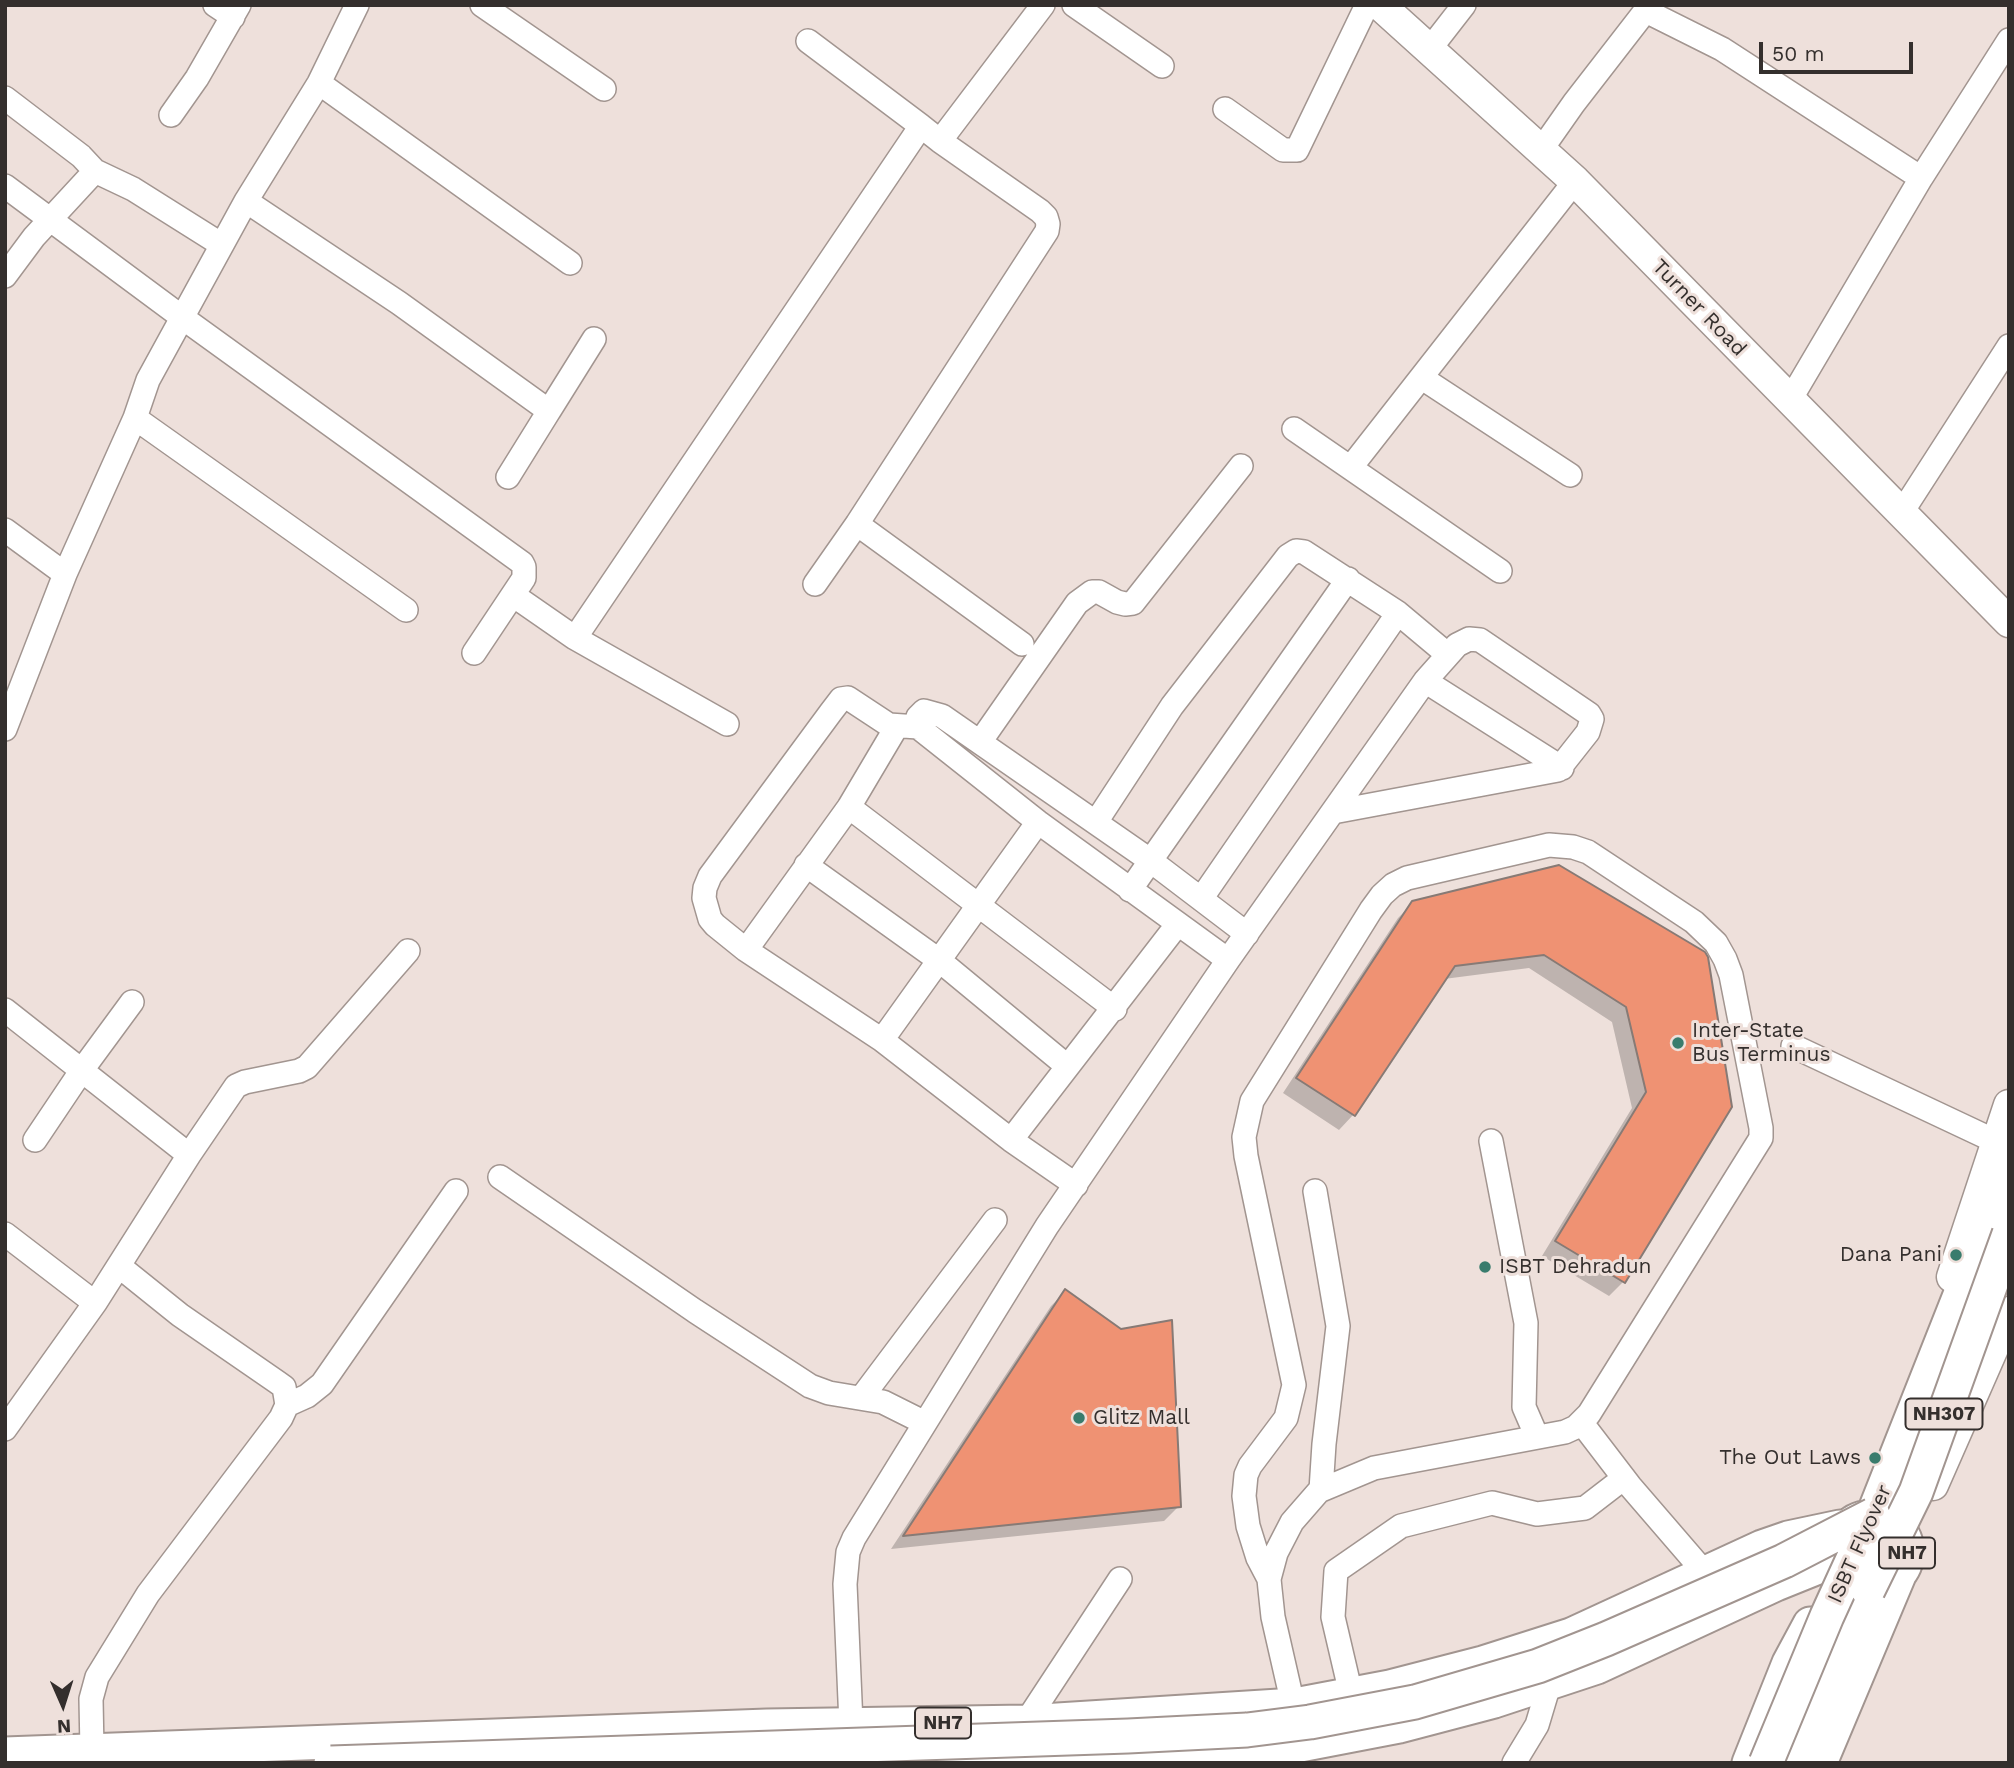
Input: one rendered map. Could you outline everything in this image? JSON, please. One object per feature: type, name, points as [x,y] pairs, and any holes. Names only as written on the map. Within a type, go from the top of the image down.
[{"type":"highway","name":"ISBT Flyover","points":[[1766,1763],[1827,1616],[1859,1521],[1981,1245],[2003,1154]]},
{"type":"highway","name":"ISBT Flyover","points":[[1793,1763],[1851,1627],[1916,1492],[2009,1234]]},
{"type":"highway","name":"NH7","points":[[5,1754],[850,1724],[1027,1722],[1295,1705],[1483,1663],[1571,1635],[1762,1547],[1866,1517],[1887,1520],[1896,1526],[1903,1560],[1820,1763]]},
{"type":"highway","points":[[1749,1763],[1789,1663],[1839,1562],[1839,1541],[1859,1521]]},
{"type":"highway","points":[[331,1763],[1128,1736],[1247,1730],[1310,1722],[1415,1702],[1538,1666],[1784,1561],[1859,1521]]},
{"type":"highway","name":"NH7","points":[[950,1763],[1240,1756],[1399,1726],[1549,1685],[1597,1667],[1776,1584],[1839,1562],[1846,1575],[1856,1583],[1879,1586],[1890,1582],[1903,1560]]},
{"type":"main road","name":"Turner Road","points":[[1380,5],[1575,181],[2009,622]]},
{"type":"main road","points":[[2003,1154],[2009,1105]]},
{"type":"main road","points":[[1903,1560],[2009,1312]]},
{"type":"street","points":[[5,729],[65,574],[135,418],[148,380],[246,201],[319,83],[357,5]]},
{"type":"street","points":[[482,5],[604,89]]},
{"type":"street","points":[[940,141],[1043,5]]},
{"type":"street","points":[[1074,5],[1162,66]]},
{"type":"street","points":[[1225,109],[1283,150],[1297,150],[1367,5]]},
{"type":"street","points":[[1429,50],[1464,5]]},
{"type":"street","points":[[1541,150],[1648,8],[1723,49],[1921,178]]},
{"type":"street","points":[[171,115],[202,70],[229,9]]},
{"type":"street","points":[[1790,400],[1921,178],[2009,40]]},
{"type":"street","points":[[808,41],[940,141],[1040,211],[1048,224],[1047,231],[857,524],[815,584]]},
{"type":"street","points":[[319,83],[570,263]]},
{"type":"street","points":[[5,99],[81,156],[95,171],[133,190],[222,246]]},
{"type":"street","points":[[575,638],[920,126]]},
{"type":"street","points":[[5,276],[49,220],[95,171]]},
{"type":"street","points":[[1351,467],[1575,181]]},
{"type":"street","points":[[5,186],[522,563],[524,578],[474,653]]},
{"type":"street","points":[[246,201],[399,303],[549,411]]},
{"type":"street","points":[[508,477],[594,339]]},
{"type":"street","points":[[1902,512],[2009,346]]},
{"type":"street","points":[[1422,378],[1570,475]]},
{"type":"street","points":[[135,418],[406,610]]},
{"type":"street","points":[[1294,429],[1500,571]]},
{"type":"street","points":[[980,742],[1077,603],[1092,592],[1099,592],[1117,602],[1133,603],[1241,466]]},
{"type":"street","points":[[857,524],[1022,644]]},
{"type":"street","points":[[5,530],[65,574]]},
{"type":"street","points":[[1096,822],[1172,706],[1288,556],[1296,551],[1304,552],[1398,613],[1447,654]]},
{"type":"street","points":[[1130,890],[1348,579]]},
{"type":"street","points":[[513,595],[575,638],[727,724]]},
{"type":"street","points":[[1201,899],[1398,613]]},
{"type":"street","points":[[850,1724],[845,1584],[848,1552],[854,1538],[1046,1226],[1287,875],[1425,681],[1457,645],[1469,639],[1480,640],[1589,714],[1592,719],[1591,726],[1562,768],[1555,771],[1334,812]]},
{"type":"street","points":[[1425,681],[1562,768]]},
{"type":"street","points":[[1076,1185],[1011,1140],[882,1040],[746,950],[710,919],[704,898],[710,876],[841,699],[850,698],[880,720],[908,727],[1228,960]]},
{"type":"street","points":[[746,950],[908,727],[928,711],[942,716],[1096,822],[1247,934]]},
{"type":"street","points":[[882,1040],[979,907],[1030,816],[1040,783]]},
{"type":"street","points":[[849,807],[1115,1009]]},
{"type":"street","points":[[1269,1579],[1258,1558],[1248,1526],[1244,1496],[1246,1475],[1286,1418],[1294,1385],[1246,1156],[1244,1137],[1252,1101],[1371,911],[1388,890],[1407,878],[1549,845],[1573,847],[1601,859],[1695,922],[1716,943],[1725,959],[1731,975],[1761,1128],[1757,1146],[1589,1414],[1581,1422],[1571,1430],[1374,1468],[1321,1490],[1292,1522],[1276,1553],[1269,1579],[1273,1617],[1295,1705],[1300,1745]]},
{"type":"street","points":[[806,865],[940,961],[1067,1066]]},
{"type":"street","points":[[1011,1140],[1067,1066],[1115,1009],[1177,925]]},
{"type":"street","points":[[5,1429],[95,1303],[236,1086],[307,1067],[408,951]]},
{"type":"street","points":[[35,1140],[132,1002]]},
{"type":"street","points":[[5,1010],[189,1155]]},
{"type":"street","points":[[1793,1046],[2003,1154]]},
{"type":"street","points":[[1491,1141],[1526,1323],[1524,1407],[1538,1437]]},
{"type":"street","points":[[500,1177],[810,1386],[829,1393],[862,1397],[895,1406],[925,1423]]},
{"type":"street","points":[[286,1405],[307,1396],[322,1384],[456,1191]]},
{"type":"street","points":[[1315,1191],[1338,1326],[1321,1490]]},
{"type":"street","points":[[862,1397],[995,1220]]},
{"type":"street","points":[[5,1234],[95,1303]]},
{"type":"street","points":[[92,1751],[91,1699],[97,1677],[148,1594],[281,1418],[286,1405],[284,1387],[180,1315],[119,1266]]},
{"type":"street","points":[[1581,1422],[1624,1478],[1705,1573]]},
{"type":"street","points":[[1351,1694],[1333,1617],[1335,1572],[1401,1526],[1492,1503],[1537,1514],[1586,1508],[1624,1478]]},
{"type":"street","points":[[1027,1722],[1120,1579]]},
{"type":"street","points":[[1514,1763],[1536,1725],[1549,1685]]},
{"type":"building","name":"Inter-State Bus Terminus","points":[[1559,865],[1705,952],[1732,1107],[1625,1283],[1555,1241],[1646,1092],[1626,1007],[1544,955],[1455,966],[1355,1116],[1296,1078],[1412,901]]},
{"type":"building","name":"Glitz Mall","points":[[1065,1289],[1121,1329],[1172,1320],[1181,1507],[903,1536]]},
{"type":"place","name":"Inter-State Bus Terminus","points":[[1678,1043]]},
{"type":"place","name":"Dana Pani","points":[[1956,1255]]},
{"type":"place","name":"ISBT Dehradun","points":[[1485,1267]]},
{"type":"place","name":"Glitz Mall","points":[[1079,1418]]},
{"type":"place","name":"The Out Laws","points":[[1875,1458]]}]
